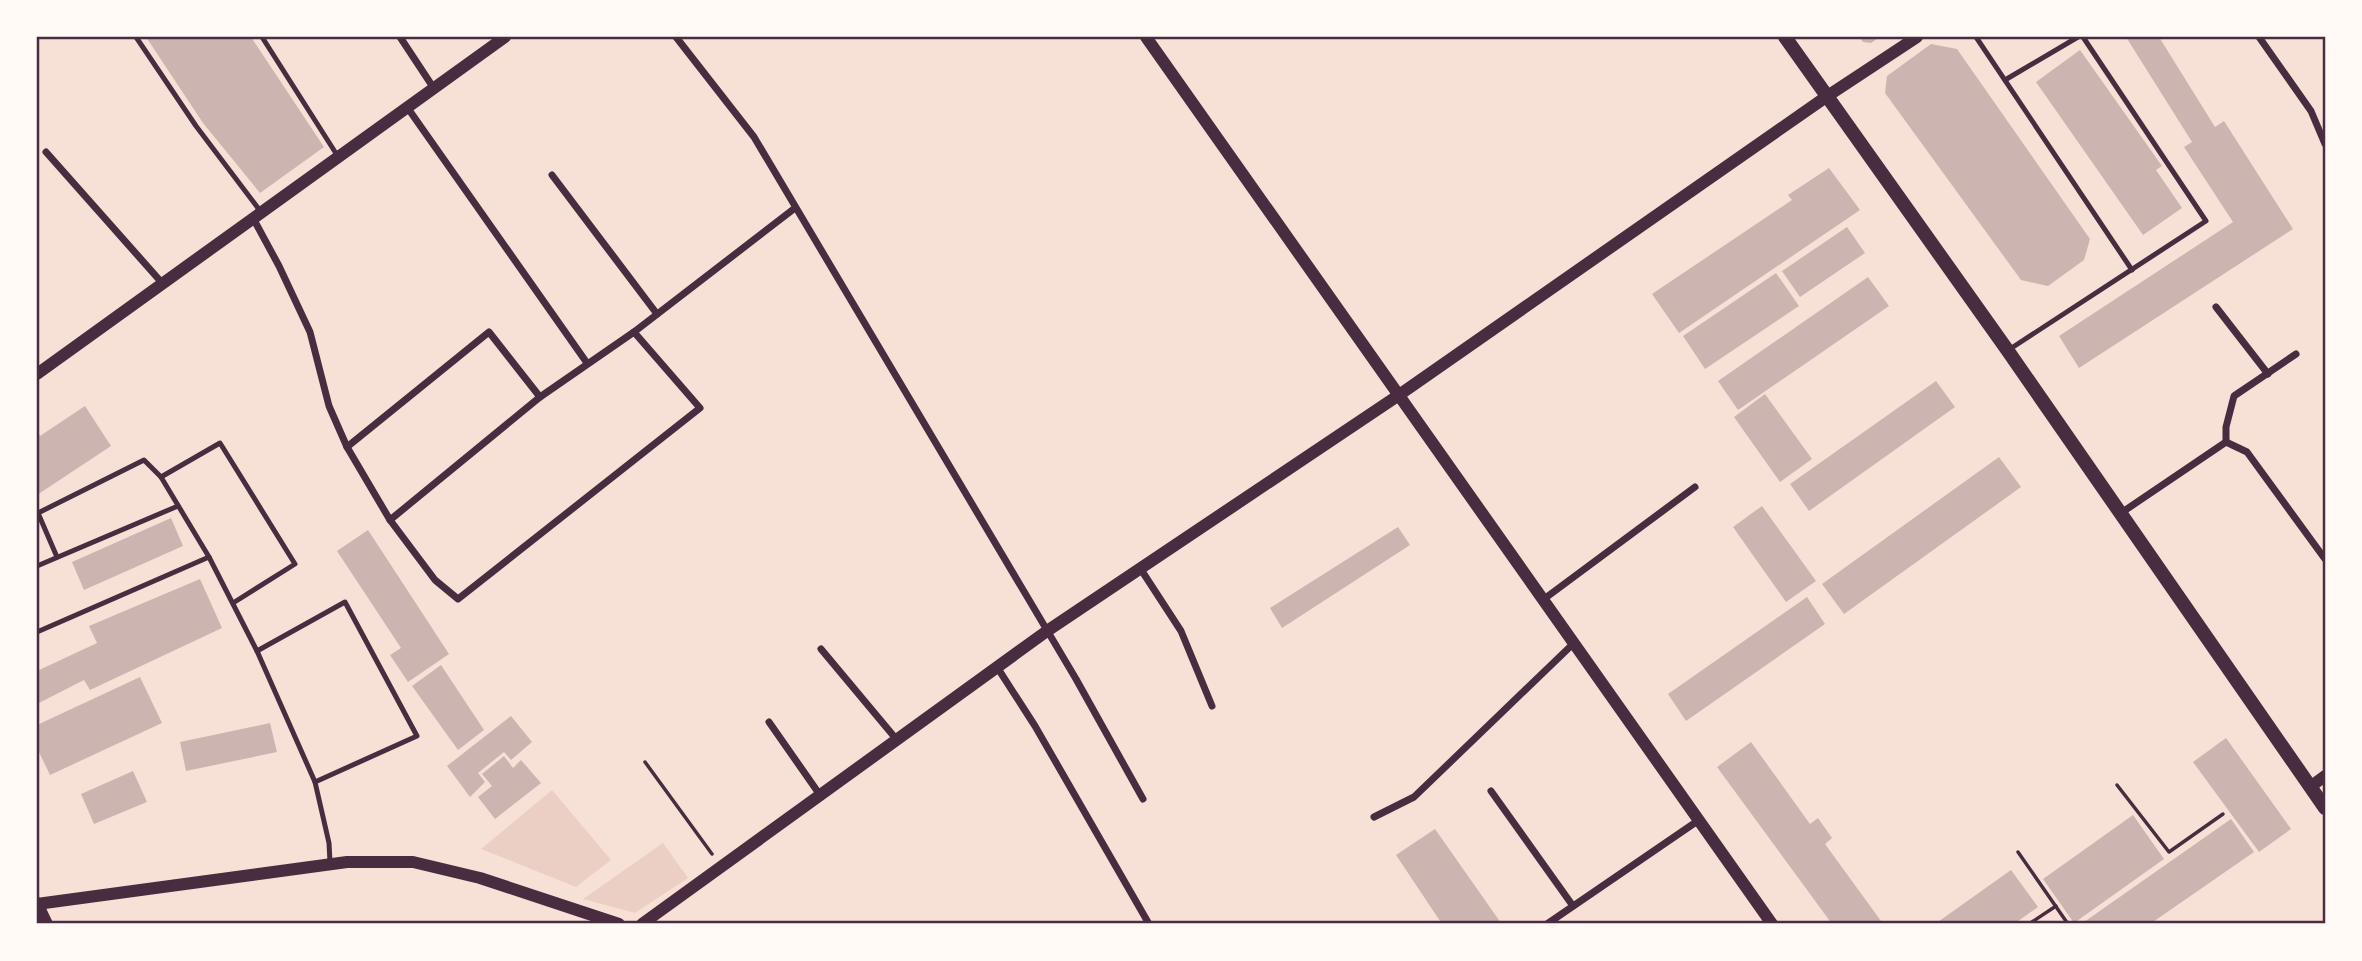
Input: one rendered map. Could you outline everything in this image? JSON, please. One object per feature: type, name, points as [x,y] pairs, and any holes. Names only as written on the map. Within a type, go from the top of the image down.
[{"type":"main road","points":[[1785,37],[2008,351],[2325,808]]},
{"type":"street","points":[[400,37],[433,87]]},
{"type":"street","points":[[37,374],[505,37]]},
{"type":"street","points":[[676,37],[754,137],[1047,631],[1143,799]]},
{"type":"street","points":[[1146,37],[1772,924]]},
{"type":"street","points":[[642,924],[1047,631],[1399,395],[1826,97],[1917,37]]},
{"type":"street","points":[[2259,37],[2311,111],[2325,144]]},
{"type":"street","points":[[407,107],[587,363]]},
{"type":"street","points":[[46,152],[163,284]]},
{"type":"street","points":[[552,175],[657,313]]},
{"type":"street","points":[[390,520],[540,397],[634,332],[795,208]]},
{"type":"street","points":[[257,215],[310,332],[329,405],[347,447],[390,520],[435,580],[458,599],[700,408],[634,332]]},
{"type":"street","points":[[2216,307],[2268,374]]},
{"type":"street","points":[[347,447],[489,332],[540,397]]},
{"type":"street","points":[[2226,442],[2226,427],[2234,396],[2296,354]]},
{"type":"street","points":[[2121,513],[2226,442]]},
{"type":"street","points":[[2226,442],[2247,452],[2325,559]]},
{"type":"street","points":[[1544,599],[1695,487]]},
{"type":"street","points":[[1139,568],[1181,631],[1212,706]]},
{"type":"street","points":[[1374,817],[1414,797],[1574,642]]},
{"type":"street","points":[[821,649],[897,740]]},
{"type":"street","points":[[997,667],[1035,726],[1149,924]]},
{"type":"street","points":[[769,722],[820,795]]},
{"type":"street","points":[[2310,787],[2325,776]]},
{"type":"street","points":[[1491,790],[1573,906]]},
{"type":"street","points":[[1547,924],[1699,820]]},
{"type":"street","points":[[47,924],[37,904],[346,862],[413,862],[480,878],[620,924]]},
{"type":"lane","points":[[136,37],[257,215]]},
{"type":"lane","points":[[262,37],[337,156]]},
{"type":"lane","points":[[1976,37],[2132,270]]},
{"type":"lane","points":[[2005,80],[2078,37]]},
{"type":"lane","points":[[2008,351],[2206,221],[2083,37]]},
{"type":"lane","points":[[161,477],[220,443],[295,564],[233,603]]},
{"type":"lane","points":[[57,557],[38,513],[144,460],[161,477],[233,603],[315,782],[329,843],[330,864]]},
{"type":"lane","points":[[37,566],[178,506]]},
{"type":"lane","points":[[37,632],[209,557]]},
{"type":"lane","points":[[257,651],[345,602],[416,737],[315,782]]},
{"type":"path","points":[[645,762],[721,867]]},
{"type":"path","points":[[2117,785],[2169,852],[2222,814]]},
{"type":"path","points":[[2018,852],[2068,924]]},
{"type":"path","points":[[2029,924],[2056,906]]},
{"type":"shaded area","points":[[552,790],[611,860],[576,887],[481,849]]},
{"type":"shaded area","points":[[663,843],[688,878],[635,913],[583,899]]},
{"type":"building","points":[[146,37],[251,37],[324,147],[260,193],[203,123]]},
{"type":"building","points":[[1859,37],[1880,37],[1871,43],[1863,42]]},
{"type":"building","points":[[2126,37],[2159,37],[2215,127],[2224,121],[2293,229],[2079,368],[2059,336],[2233,222],[2184,147],[2192,142]]},
{"type":"building","points":[[1931,44],[1957,49],[2090,239],[2084,260],[2048,286],[2021,280],[1885,93],[1887,76]]},
{"type":"building","points":[[2080,50],[2162,166],[2156,170],[2182,208],[2143,235],[2036,82]]},
{"type":"building","points":[[1829,168],[1860,210],[1679,333],[1652,294],[1792,200],[1788,195]]},
{"type":"building","points":[[1847,227],[1865,253],[1800,297],[1782,271]]},
{"type":"building","points":[[1776,273],[1799,306],[1705,369],[1683,336]]},
{"type":"building","points":[[1868,277],[1889,306],[1738,410],[1718,381]]},
{"type":"building","points":[[1936,381],[1955,407],[1809,511],[1790,484]]},
{"type":"building","points":[[1765,394],[1812,459],[1780,482],[1734,417]]},
{"type":"building","points":[[85,406],[111,446],[37,495],[37,431],[40,436]]},
{"type":"building","points":[[1999,457],[2021,487],[1844,614],[1822,584]]},
{"type":"building","points":[[1762,506],[1816,581],[1786,602],[1733,527]]},
{"type":"building","points":[[171,518],[183,546],[84,590],[72,562]]},
{"type":"building","points":[[1398,527],[1410,545],[1282,628],[1270,608]]},
{"type":"building","points":[[368,530],[449,654],[408,682],[390,655],[401,648],[337,551]]},
{"type":"building","points":[[200,579],[222,628],[90,690],[84,680],[37,704],[37,671],[97,643],[89,626]]},
{"type":"building","points":[[1807,597],[1825,624],[1686,721],[1668,694]]},
{"type":"building","points":[[441,665],[484,730],[458,750],[412,686]]},
{"type":"building","points":[[140,677],[162,723],[50,775],[37,748],[37,725]]},
{"type":"building","points":[[511,716],[532,742],[511,760],[504,752],[478,773],[485,782],[470,797],[447,766]]},
{"type":"building","points":[[270,723],[277,752],[186,771],[180,742]]},
{"type":"building","points":[[2226,738],[2291,829],[2259,852],[2193,762]]},
{"type":"building","points":[[1751,742],[1810,824],[1818,818],[1832,838],[1825,844],[1881,921],[1877,924],[1832,924],[1717,767]]},
{"type":"building","points":[[504,756],[513,768],[521,760],[541,783],[495,819],[478,797],[492,786],[482,774]]},
{"type":"building","points":[[133,771],[147,802],[94,824],[81,794]]},
{"type":"building","points":[[2133,815],[2164,859],[2074,923],[2043,879]]},
{"type":"building","points":[[2231,819],[2254,852],[2150,924],[2085,924],[2084,922]]},
{"type":"building","points":[[1435,829],[1501,923],[1442,924],[1396,855]]},
{"type":"building","points":[[2011,870],[2038,907],[2014,924],[1935,924]]}]
